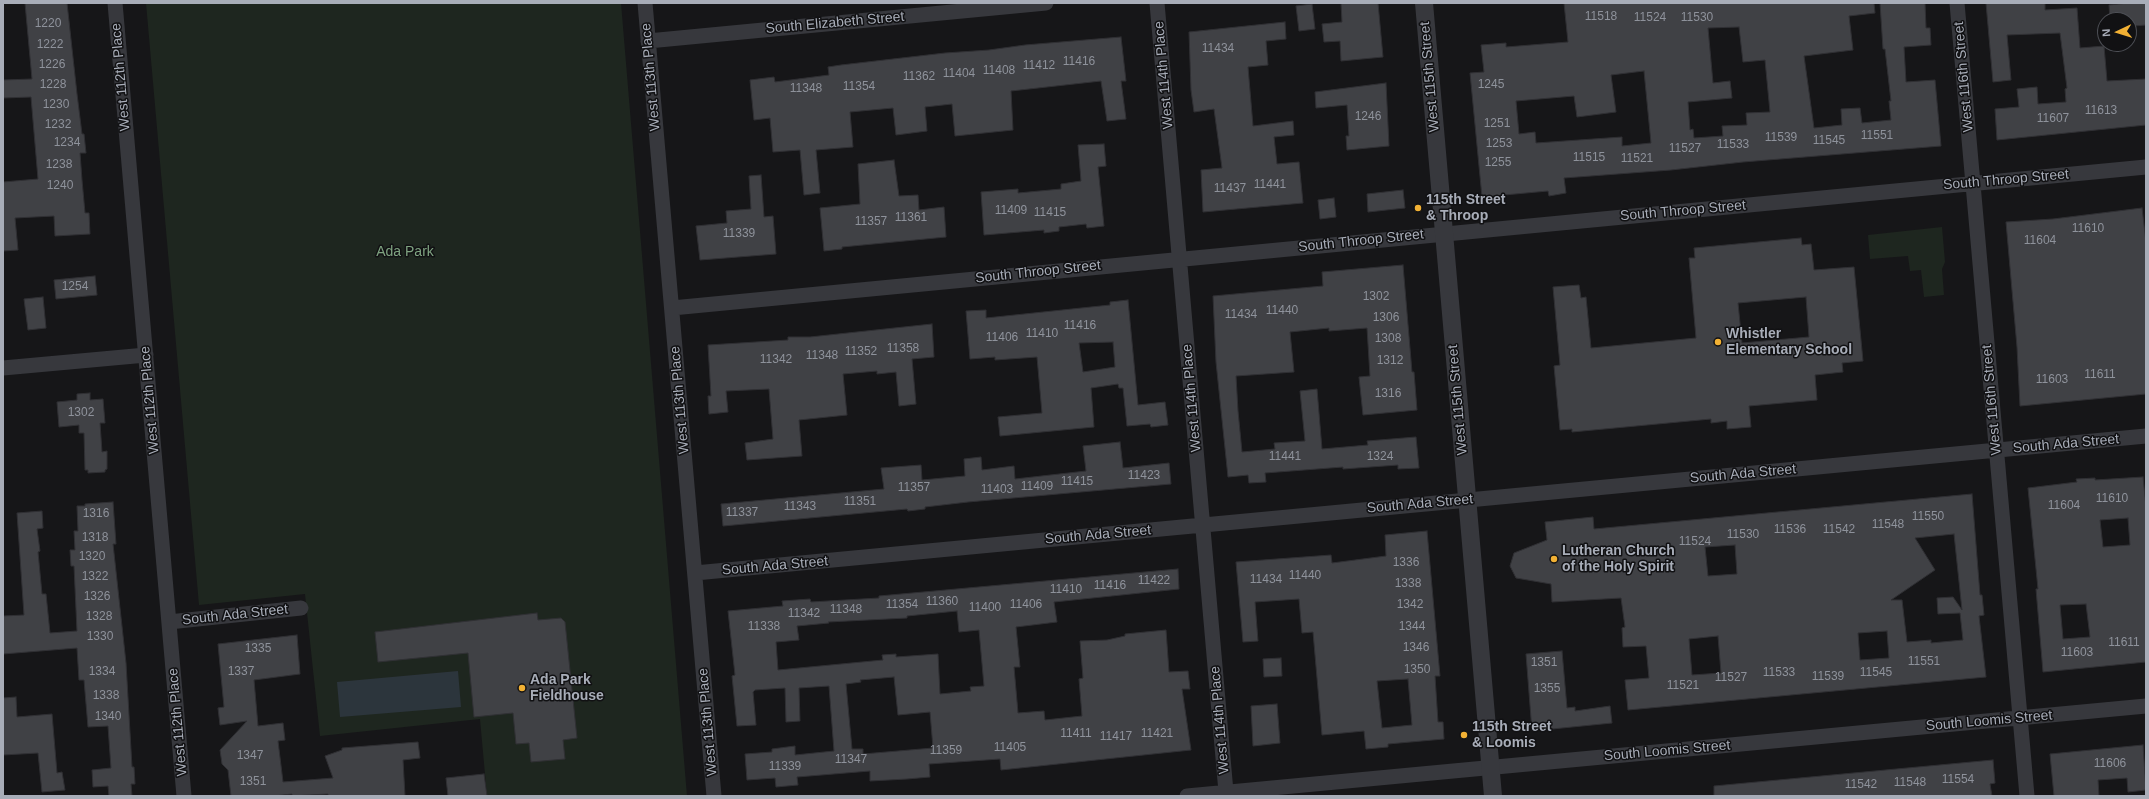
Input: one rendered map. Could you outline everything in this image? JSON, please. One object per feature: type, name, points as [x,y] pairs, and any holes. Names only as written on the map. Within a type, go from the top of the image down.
[{"type":"street","name":"West 112th Place","points":[[115,3],[184,796]]},
{"type":"street","name":"West 113th Place","points":[[645,3],[714,796]]},
{"type":"street","name":"South Elizabeth Street","points":[[648,41],[1046,3]]},
{"type":"street","name":"West 114th Place","points":[[1157,3],[1226,792]]},
{"type":"street","name":"West 115th Street","points":[[1424,3],[1493,796]]},
{"type":"street","name":"West 116th Street","points":[[1957,3],[2027,796]]},
{"type":"street","name":"South Throop Street","points":[[672,308],[1180,258],[2146,167]]},
{"type":"street","points":[[3,368],[146,355]]},
{"type":"street","name":"South Ada Street","points":[[695,573],[2146,436]]},
{"type":"street","name":"South Ada Street","points":[[169,622],[302,608]]},
{"type":"street","name":"South Loomis Street","points":[[1187,796],[2146,706]]},
{"type":"green space","name":"Ada Park","points":[[146,3],[621,3],[687,796],[487,796],[480,719],[320,736],[305,594],[199,605]]},
{"type":"green space","points":[[1942,227],[1945,262],[1942,269],[1944,295],[1924,297],[1921,270],[1910,271],[1908,256],[1870,259],[1868,235]]},
{"type":"shaded area","points":[[458,671],[461,707],[340,717],[337,682]]},
{"type":"building","points":[[25,3],[67,3],[82,134],[84,134],[86,153],[80,153],[85,213],[89,213],[90,234],[55,236],[54,216],[15,218],[18,250],[3,251],[3,182],[38,179],[31,97],[3,98],[3,80],[32,79]]},
{"type":"building","points":[[1341,3],[1378,3],[1383,57],[1341,61],[1340,41],[1324,42],[1322,24],[1342,22]]},
{"type":"building","points":[[1564,3],[1874,3],[1875,13],[1849,16],[1853,50],[1804,56],[1814,128],[1842,125],[1841,109],[1860,108],[1862,123],[1891,120],[1889,101],[1891,101],[1885,49],[1883,49],[1880,3],[1925,3],[1926,28],[1930,28],[1931,45],[1904,47],[1906,82],[1935,80],[1941,146],[1564,178],[1566,193],[1549,196],[1548,191],[1482,197],[1470,73],[1484,72],[1481,45],[1506,43],[1506,47],[1568,42]],"holes":[[[1739,27],[1743,62],[1765,60],[1770,112],[1746,113],[1747,125],[1722,126],[1723,136],[1694,138],[1693,129],[1690,130],[1688,102],[1732,98],[1730,81],[1713,83],[1708,28]],[[1644,71],[1651,143],[1622,146],[1622,137],[1536,143],[1535,132],[1519,134],[1516,101],[1574,96],[1577,117],[1616,112],[1611,75]]]},
{"type":"building","points":[[1986,3],[2045,3],[2045,10],[2077,8],[2080,48],[2097,47],[2097,52],[2105,52],[2107,81],[2146,79],[2146,125],[1997,140],[1995,109],[2019,107],[2017,89],[2037,87],[2038,104],[2066,102],[2065,89],[2067,88],[2060,33],[2007,35],[2011,80],[1993,82]]},
{"type":"building","points":[[2146,3],[2146,25],[2137,26],[2137,12],[2109,12],[2109,5]]},
{"type":"building","points":[[1312,4],[1315,29],[1299,31],[1296,6]]},
{"type":"building","points":[[1285,22],[1286,39],[1266,41],[1268,65],[1248,67],[1253,126],[1293,121],[1294,135],[1274,137],[1277,164],[1299,162],[1303,203],[1203,212],[1201,170],[1222,168],[1214,109],[1194,112],[1191,90],[1189,32]]},
{"type":"building","points":[[1121,37],[1126,81],[1121,81],[1126,119],[1107,121],[1101,81],[1011,91],[1013,130],[955,136],[952,104],[925,107],[927,131],[896,135],[893,108],[850,112],[853,147],[816,150],[820,193],[804,195],[800,150],[773,152],[770,118],[754,120],[750,80],[774,77],[775,82],[829,75],[828,67],[841,65],[1025,45]]},
{"type":"building","points":[[1386,83],[1389,146],[1347,150],[1346,136],[1349,136],[1347,105],[1316,108],[1315,92]]},
{"type":"building","points":[[1104,144],[1106,166],[1098,167],[1104,226],[1087,228],[1086,224],[1059,227],[1059,231],[1044,233],[1044,230],[984,235],[981,192],[1018,189],[1018,193],[1061,189],[1061,184],[1081,181],[1078,145]]},
{"type":"building","points":[[894,160],[899,196],[918,195],[919,210],[944,207],[946,237],[842,247],[842,249],[824,251],[820,208],[860,204],[858,164]]},
{"type":"building","points":[[761,175],[764,217],[773,216],[776,254],[700,260],[696,226],[727,223],[726,211],[751,209],[749,176]]},
{"type":"building","points":[[1403,190],[1405,208],[1368,212],[1367,194]]},
{"type":"building","points":[[1334,198],[1336,217],[1320,219],[1318,200]]},
{"type":"building","points":[[2142,208],[2146,242],[2146,394],[2020,406],[2017,347],[2006,222],[2053,219]]},
{"type":"building","points":[[1801,238],[1802,245],[1811,244],[1814,270],[1854,267],[1863,361],[1842,363],[1843,372],[1815,375],[1817,400],[1749,406],[1751,427],[1727,429],[1727,421],[1711,423],[1711,419],[1572,432],[1572,429],[1560,430],[1554,366],[1560,365],[1553,287],[1579,285],[1581,298],[1586,297],[1591,348],[1696,338],[1689,258],[1695,258],[1694,248]],"holes":[[[1806,297],[1809,337],[1742,343],[1738,303]]]},
{"type":"building","points":[[1403,265],[1412,372],[1414,372],[1417,410],[1363,415],[1359,377],[1370,376],[1367,328],[1329,331],[1329,328],[1290,332],[1294,372],[1236,376],[1238,411],[1242,452],[1275,449],[1274,443],[1305,441],[1300,391],[1317,389],[1322,449],[1368,445],[1367,441],[1416,437],[1419,468],[1398,469],[1398,465],[1343,469],[1343,467],[1265,473],[1266,482],[1249,483],[1248,475],[1228,477],[1216,362],[1213,296],[1323,286],[1322,272]]},
{"type":"building","points":[[95,276],[97,295],[56,299],[54,280]]},
{"type":"building","points":[[43,297],[46,328],[28,330],[24,299]]},
{"type":"building","points":[[1128,300],[1138,405],[1165,402],[1168,425],[1151,427],[1150,424],[1127,426],[1123,388],[1119,388],[1118,384],[1091,388],[1094,427],[1000,436],[998,417],[1042,413],[1037,357],[995,360],[995,357],[970,359],[966,311],[986,310],[986,318],[1110,305],[1110,302]],"holes":[[[1113,342],[1115,367],[1083,372],[1079,343]]]},
{"type":"building","points":[[932,324],[934,357],[912,359],[916,404],[899,406],[896,372],[877,374],[877,371],[843,374],[847,415],[799,420],[802,456],[747,460],[745,443],[773,439],[769,389],[726,391],[728,412],[709,414],[708,396],[711,396],[708,345],[788,340],[788,337],[810,337]]},
{"type":"building","points":[[90,393],[90,400],[103,399],[105,423],[100,423],[102,452],[107,451],[107,469],[105,472],[88,473],[88,470],[85,470],[84,433],[79,433],[79,425],[59,427],[57,402],[77,400],[77,394]]},
{"type":"building","points":[[1120,442],[1123,468],[1169,463],[1171,484],[968,502],[925,507],[925,509],[908,511],[907,509],[723,526],[721,504],[884,489],[881,468],[921,465],[922,480],[965,476],[964,459],[981,457],[982,470],[1014,466],[1015,479],[1086,471],[1083,446]]},
{"type":"building","points":[[2143,477],[2146,507],[2146,662],[2043,672],[2036,589],[2038,589],[2028,488],[2077,482],[2076,479],[2095,478],[2095,480]],"holes":[[[2128,518],[2130,545],[2103,547],[2100,520]],[[2086,604],[2090,637],[2063,639],[2060,605]]]},
{"type":"building","points":[[1972,494],[1980,595],[1982,595],[1984,615],[1979,616],[1986,677],[1628,710],[1625,680],[1649,678],[1646,646],[1623,647],[1622,628],[1625,627],[1621,598],[1552,602],[1551,584],[1516,578],[1510,566],[1514,553],[1547,540],[1545,522],[1593,517],[1594,529]],"holes":[[[1954,534],[1962,610],[1953,597],[1937,598],[1938,614],[1960,613],[1963,640],[1931,643],[1931,640],[1907,642],[1902,600],[1891,600],[1935,570],[1915,538]],[[1735,545],[1737,574],[1708,576],[1705,547]],[[1887,631],[1889,658],[1860,660],[1858,633]],[[1718,636],[1721,673],[1692,675],[1689,639]]]},
{"type":"building","points":[[113,502],[116,544],[113,544],[126,663],[132,767],[134,767],[135,784],[131,784],[132,796],[109,796],[108,786],[93,787],[92,770],[111,768],[108,726],[88,727],[84,680],[79,680],[77,648],[3,654],[3,616],[24,615],[17,513],[42,511],[43,528],[37,529],[40,551],[38,552],[42,594],[46,594],[50,633],[77,631],[74,566],[71,566],[70,550],[75,550],[74,531],[78,531],[77,506]]},
{"type":"building","points":[[1427,531],[1440,676],[1435,676],[1438,722],[1443,722],[1444,739],[1388,744],[1388,747],[1366,749],[1364,731],[1322,735],[1313,632],[1302,633],[1299,599],[1255,602],[1258,641],[1243,642],[1236,562],[1331,555],[1332,563],[1386,556],[1385,535]],"holes":[[[1408,679],[1412,725],[1382,728],[1377,681]]]},
{"type":"building","points":[[1178,569],[1179,589],[1054,602],[1057,622],[1016,627],[1020,667],[1014,667],[1018,713],[1044,711],[1045,720],[1082,716],[1079,679],[1083,678],[1080,641],[1107,640],[1125,636],[1125,634],[1166,630],[1169,672],[1188,671],[1190,689],[1182,689],[1191,750],[1001,770],[1000,759],[929,764],[930,777],[907,779],[870,781],[870,771],[797,777],[798,785],[776,787],[775,778],[747,780],[745,754],[772,752],[772,749],[795,746],[795,755],[834,751],[829,686],[799,688],[800,721],[786,722],[785,688],[755,690],[753,692],[756,725],[737,726],[732,676],[735,675],[728,611],[783,606],[782,601],[810,599],[811,602],[879,598],[879,596]],"holes":[[[957,611],[959,632],[979,630],[984,686],[970,687],[971,691],[940,694],[938,654],[896,657],[896,654],[882,655],[883,660],[778,670],[776,642],[799,640],[797,626],[829,623],[828,622],[907,618],[907,616]],[[894,677],[898,715],[930,712],[933,748],[863,754],[863,749],[852,749],[846,684],[861,682],[860,680]]]},
{"type":"building","name":"Ada Park Fieldhouse","points":[[537,613],[538,620],[561,618],[565,622],[577,738],[563,740],[565,759],[531,762],[529,743],[516,744],[513,713],[474,717],[468,653],[378,662],[375,632]]},
{"type":"building","points":[[297,635],[300,674],[254,680],[258,726],[283,723],[285,740],[278,741],[283,782],[333,778],[325,756],[342,750],[342,748],[418,742],[420,758],[403,760],[405,796],[328,796],[328,794],[292,796],[292,794],[274,796],[231,796],[228,770],[222,764],[220,750],[247,721],[220,725],[218,708],[224,707],[218,644]]},
{"type":"building","points":[[1562,651],[1567,708],[1575,707],[1575,711],[1610,706],[1612,723],[1532,731],[1526,654]]},
{"type":"building","points":[[1281,658],[1282,676],[1264,677],[1263,659]]},
{"type":"building","points":[[16,697],[17,717],[52,714],[57,773],[62,772],[65,790],[42,792],[38,753],[3,755],[3,698]]},
{"type":"building","points":[[1277,704],[1280,743],[1253,746],[1251,706]]},
{"type":"building","points":[[2143,745],[2146,790],[2128,792],[2127,778],[2098,780],[2099,796],[2054,796],[2050,754]]},
{"type":"building","points":[[1993,760],[1995,783],[1990,784],[1992,796],[1714,796],[1714,786]]},
{"type":"building","points":[[484,774],[487,796],[448,796],[446,778]]},
{"type":"place","name":"115th Street & Throop","points":[[1418,208]]},
{"type":"place","name":"Whistler Elementary School","points":[[1718,342]]},
{"type":"place","name":"Lutheran Church of the Holy Spirit","points":[[1554,559]]},
{"type":"place","name":"Ada Park Fieldhouse","points":[[522,688]]},
{"type":"place","name":"115th Street & Loomis","points":[[1464,735]]}]
